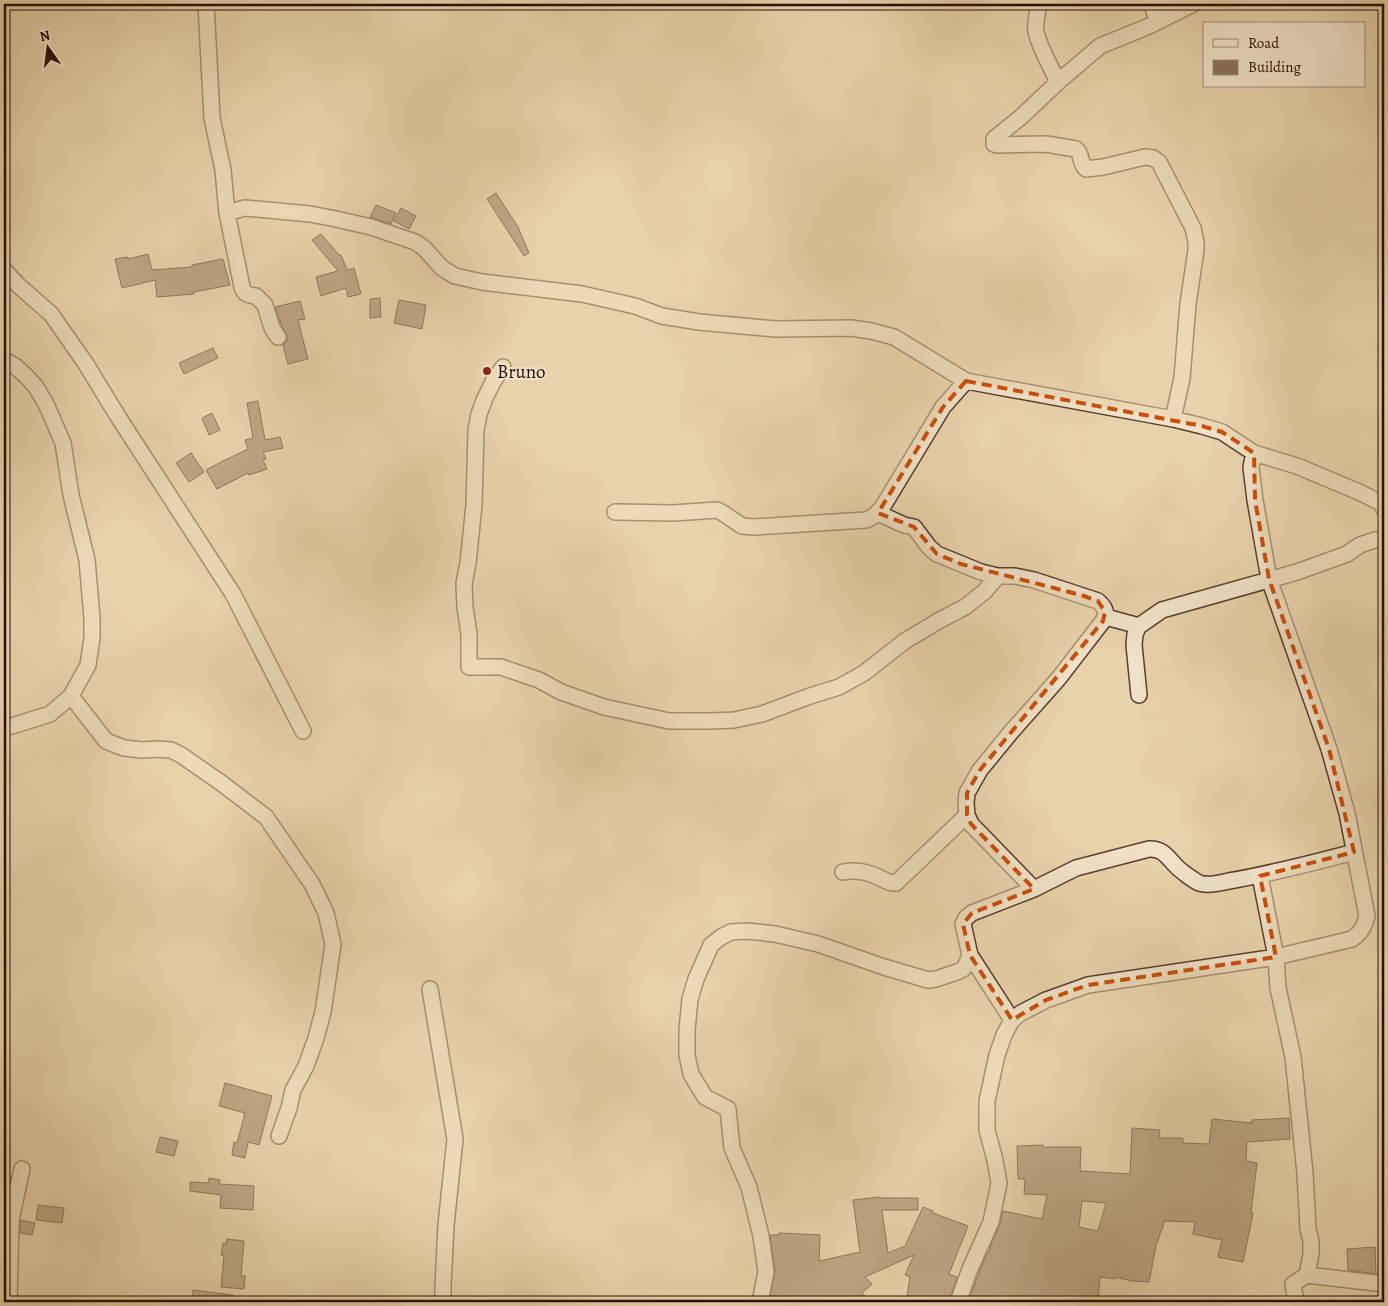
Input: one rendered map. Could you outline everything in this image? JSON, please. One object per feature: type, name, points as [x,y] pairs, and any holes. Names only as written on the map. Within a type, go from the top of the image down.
[{"type":"street","points":[[206,4],[212,118],[223,170],[227,213],[245,293],[247,296],[256,296],[265,305],[272,328],[278,337]]},
{"type":"street","points":[[1038,4],[1035,30],[1058,82]]},
{"type":"street","points":[[1152,4],[1157,22]]},
{"type":"street","points":[[1173,419],[1182,378],[1188,304],[1196,242],[1193,228],[1159,162],[1153,158],[1145,157],[1086,169],[1083,167],[1076,149],[1046,144],[997,145],[994,144],[994,139],[1100,46],[1124,37],[1193,4]]},
{"type":"street","points":[[227,213],[245,208],[336,218],[371,227],[414,242],[424,248],[442,268],[455,276],[482,282],[582,294],[635,306],[662,316],[699,322],[776,328],[851,328],[894,337],[966,381],[1173,419],[1222,432],[1254,453],[1297,466],[1359,492],[1381,503],[1384,509]]},
{"type":"street","points":[[4,270],[18,285],[52,314],[86,364],[117,415],[234,594],[303,731]]},
{"type":"street","points":[[4,360],[15,366],[36,387],[46,404],[63,443],[71,495],[87,560],[92,618],[92,638],[88,665],[71,696],[50,714],[4,727]]},
{"type":"street","points":[[503,367],[485,398],[476,430],[474,505],[464,584],[469,634],[469,667],[501,667],[539,680],[561,692],[604,707],[669,721],[734,720],[762,714],[839,686],[864,674],[905,641],[965,607],[984,592],[998,576]]},
{"type":"street","points":[[615,512],[673,513],[717,510],[742,526],[754,527],[866,520],[878,513],[943,407],[966,381]]},
{"type":"street","points":[[958,1302],[991,1222],[1000,1183],[986,1130],[987,1101],[998,1054],[1004,1035],[1012,1020],[1046,1000],[1088,985],[1276,957],[1352,939],[1360,934],[1364,928],[1367,916],[1347,813],[1329,749],[1269,578],[1251,467],[1254,453]]},
{"type":"street","points":[[878,513],[904,525],[914,527],[929,547],[937,554],[980,572],[1034,580],[1098,601],[1105,608],[1106,617],[1059,678],[980,770],[967,793],[967,815],[971,824],[1034,889]]},
{"type":"street","points":[[1139,695],[1134,645],[1135,634],[1139,626],[1162,610],[1269,578],[1297,572],[1347,554],[1360,545],[1384,539]]},
{"type":"street","points":[[1106,617],[1139,626]]},
{"type":"street","points":[[71,696],[106,741],[124,748],[171,750],[220,782],[266,817],[312,884],[326,913],[333,944],[323,1012],[306,1066],[293,1090],[279,1136]]},
{"type":"street","points":[[843,872],[852,870],[875,876],[890,884],[896,883],[967,815]]},
{"type":"street","points":[[1012,1020],[970,955],[963,924],[972,913],[1034,889],[1076,868],[1144,850],[1154,849],[1163,852],[1178,868],[1200,883],[1217,883],[1260,876],[1354,852]]},
{"type":"street","points":[[1260,876],[1276,957],[1278,988],[1293,1057],[1311,1254],[1307,1275]]},
{"type":"street","points":[[760,1302],[766,1272],[761,1236],[749,1187],[732,1148],[728,1110],[705,1096],[691,1074],[687,1055],[690,999],[696,979],[711,945],[731,932],[748,931],[775,934],[818,944],[928,980],[957,972],[967,963],[970,955]]},
{"type":"street","points":[[430,990],[455,1139],[446,1225],[443,1302]]},
{"type":"street","points":[[10,1302],[11,1220],[22,1169]]},
{"type":"street","points":[[1296,1302],[1294,1284],[1307,1275],[1384,1284]]},
{"type":"highlighted area","points":[[966,381],[1202,426],[1222,432],[1254,453],[1255,500],[1269,579],[1329,749],[1354,852],[1260,876],[1276,957],[1088,985],[1046,1000],[1012,1020],[970,955],[963,924],[972,913],[1034,889],[971,824],[967,815],[967,793],[980,770],[1103,621],[1105,612],[1098,601],[1081,595],[961,564],[937,554],[914,527],[878,513],[943,407]]},
{"type":"building","points":[[496,193],[518,227],[529,253],[524,256],[487,199]]},
{"type":"building","points":[[376,205],[396,213],[391,224],[370,217]]},
{"type":"building","points":[[401,208],[416,216],[409,229],[394,221]]},
{"type":"building","points":[[321,234],[341,255],[347,270],[354,268],[361,294],[348,297],[346,288],[321,296],[316,277],[338,271],[312,240]]},
{"type":"building","points":[[148,254],[152,270],[192,267],[192,265],[223,259],[230,285],[194,292],[194,294],[157,297],[155,280],[122,288],[115,259],[128,257],[128,259]]},
{"type":"building","points":[[380,298],[381,317],[370,318],[370,299]]},
{"type":"building","points":[[399,300],[426,305],[422,329],[394,323]]},
{"type":"building","points":[[300,301],[305,319],[298,320],[308,359],[288,364],[283,345],[287,341],[287,336],[275,307]]},
{"type":"building","points":[[213,348],[218,358],[184,374],[179,363]]},
{"type":"building","points":[[258,401],[265,440],[280,437],[283,448],[263,452],[266,459],[263,460],[267,469],[249,475],[248,473],[217,489],[206,470],[248,449],[245,440],[253,438],[247,403]]},
{"type":"building","points":[[212,413],[220,430],[209,435],[202,418]]},
{"type":"building","points":[[191,453],[204,472],[189,482],[176,463]]},
{"type":"building","points":[[225,1083],[272,1096],[259,1145],[248,1142],[245,1158],[232,1155],[234,1142],[237,1143],[245,1113],[219,1106]]},
{"type":"building","points":[[1289,1118],[1290,1139],[1247,1142],[1246,1161],[1257,1163],[1251,1213],[1253,1213],[1243,1262],[1218,1257],[1222,1240],[1193,1234],[1195,1222],[1164,1221],[1157,1241],[1149,1282],[1115,1277],[1115,1279],[1100,1277],[1098,1302],[968,1302],[987,1253],[989,1253],[1003,1211],[1042,1219],[1047,1195],[1024,1194],[1025,1179],[1018,1179],[1017,1146],[1081,1147],[1080,1171],[1130,1174],[1132,1128],[1160,1130],[1159,1138],[1183,1138],[1183,1143],[1209,1144],[1212,1119],[1252,1123],[1252,1120]],"holes":[[[1082,1201],[1106,1203],[1098,1231],[1079,1227]]]},
{"type":"building","points":[[160,1137],[178,1141],[174,1156],[156,1152]]},
{"type":"building","points":[[209,1178],[220,1180],[219,1184],[254,1186],[253,1210],[220,1208],[221,1195],[190,1191],[190,1182],[208,1183]]},
{"type":"building","points":[[880,1197],[918,1198],[918,1210],[882,1210],[888,1253],[905,1246],[923,1207],[933,1211],[933,1213],[968,1226],[949,1274],[957,1277],[949,1302],[929,1302],[907,1297],[910,1277],[905,1275],[914,1255],[865,1277],[872,1284],[862,1293],[870,1302],[771,1302],[770,1297],[775,1271],[770,1235],[779,1235],[779,1233],[820,1235],[819,1261],[860,1252],[853,1200]]},
{"type":"building","points":[[38,1205],[64,1208],[62,1223],[36,1220]]},
{"type":"building","points":[[21,1220],[35,1223],[32,1235],[20,1233]]},
{"type":"building","points":[[227,1239],[244,1241],[241,1276],[245,1276],[244,1289],[221,1287],[224,1256],[221,1255],[223,1243],[226,1244]]},
{"type":"building","points":[[1375,1247],[1376,1274],[1348,1270],[1347,1249]]},
{"type":"building","points":[[193,1290],[233,1295],[232,1302],[192,1302]]},
{"type":"place","name":"Bruno","points":[[487,371]]}]
